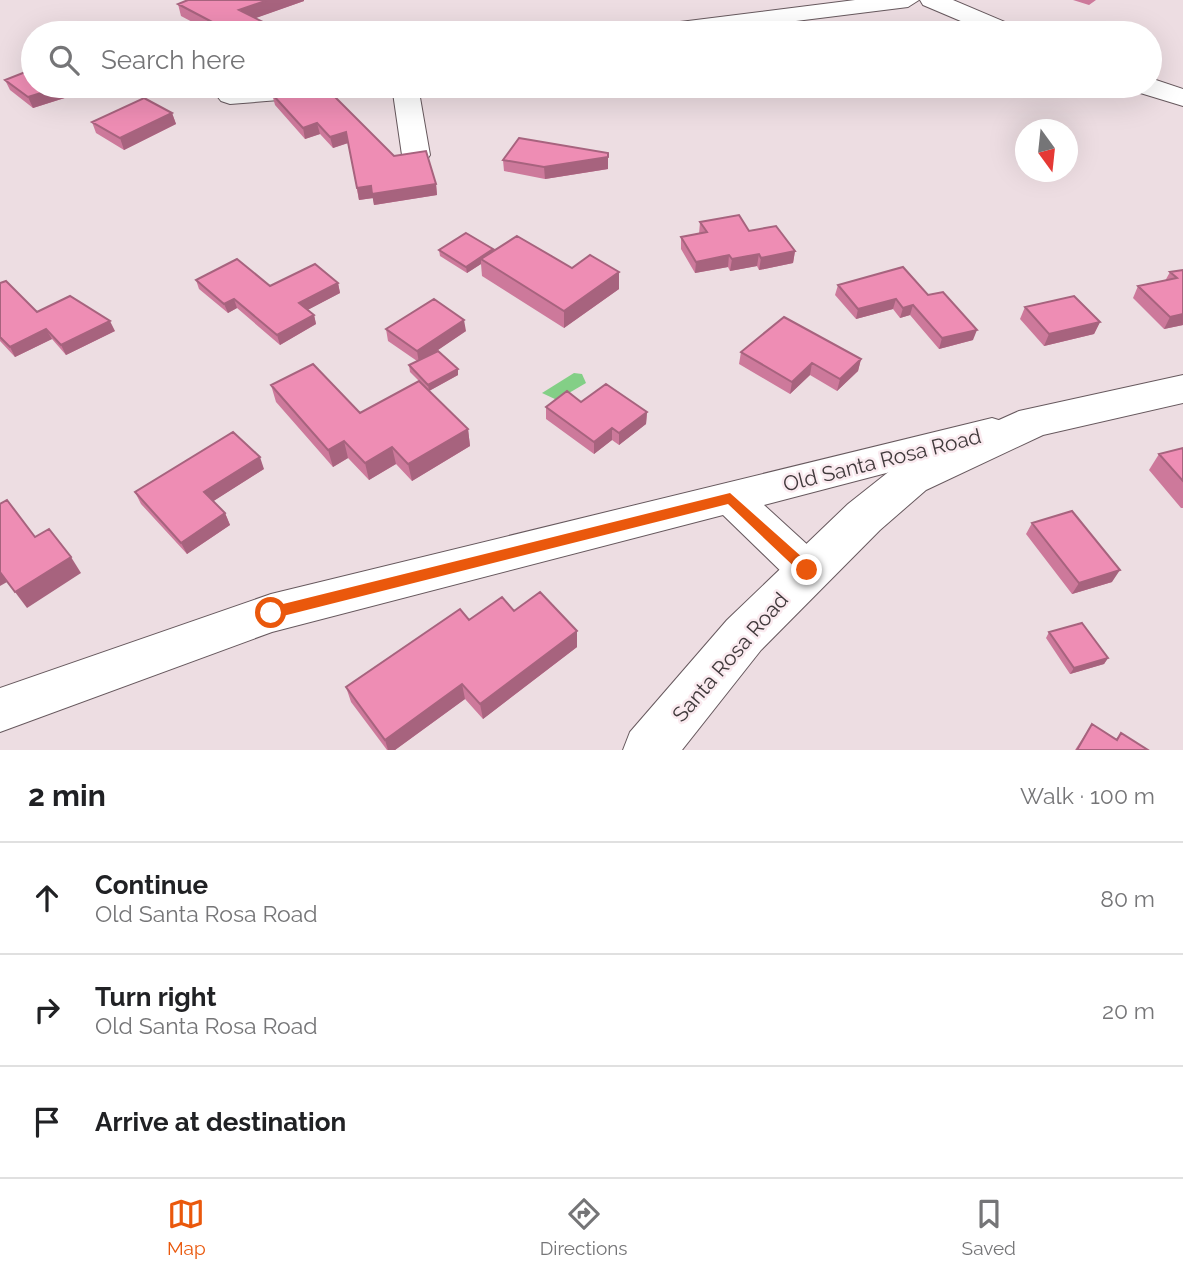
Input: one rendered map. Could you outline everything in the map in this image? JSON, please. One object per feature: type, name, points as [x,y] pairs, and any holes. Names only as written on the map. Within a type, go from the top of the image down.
[{"type":"street","points":[[743,21],[908,0]]},
{"type":"street","points":[[932,0],[982,21]]},
{"type":"street","points":[[1162,91],[1183,98]]},
{"type":"street","points":[[407,98],[416,155]]},
{"type":"street","name":"Santa Rosa Road","points":[[649,750],[744,635],[807,570],[911,478],[1033,422],[1183,390]]},
{"type":"street","name":"Old Santa Rosa Road","points":[[0,710],[271,613],[1033,422]]},
{"type":"street","points":[[730,498],[807,570]]},
{"type":"shaded area","points":[[574,373],[582,374],[586,383],[557,400],[542,393]]},
{"type":"building","points":[[188,0],[268,0],[239,10],[261,21],[210,21],[178,4]]},
{"type":"building","points":[[21,74],[21,92],[5,80]]},
{"type":"building","points":[[144,98],[172,113],[120,138],[92,122]]},
{"type":"building","points":[[276,98],[336,98],[394,156],[426,151],[436,184],[372,194],[371,186],[357,188],[346,132],[330,137],[317,123],[303,128]]},
{"type":"building","points":[[519,138],[608,153],[608,157],[544,167],[503,160]]},
{"type":"building","points":[[739,215],[749,231],[776,226],[795,251],[761,258],[759,254],[732,259],[729,255],[696,262],[681,237],[707,232],[700,222]]},
{"type":"building","points":[[466,233],[493,249],[466,267],[439,250]]},
{"type":"building","points":[[517,236],[572,268],[590,255],[619,272],[564,311],[481,259]]},
{"type":"building","points":[[237,259],[270,286],[315,264],[338,283],[299,303],[314,315],[277,335],[234,299],[224,304],[196,280]]},
{"type":"building","points":[[903,267],[928,295],[943,292],[977,330],[942,338],[913,305],[903,308],[896,299],[858,309],[838,285]]},
{"type":"building","points":[[1183,270],[1183,314],[1170,317],[1138,286],[1177,278],[1170,272]]},
{"type":"building","points":[[6,281],[37,312],[70,296],[110,321],[61,345],[46,329],[10,347],[0,337],[0,283]]},
{"type":"building","points":[[1074,296],[1100,322],[1049,334],[1025,307]]},
{"type":"building","points":[[434,299],[464,320],[417,351],[386,329]]},
{"type":"building","points":[[784,317],[861,359],[840,379],[812,363],[792,382],[741,352]]},
{"type":"building","points":[[438,351],[458,369],[428,385],[409,365]]},
{"type":"building","points":[[313,364],[360,413],[419,381],[468,429],[408,464],[392,447],[365,463],[344,441],[328,450],[271,385]]},
{"type":"building","points":[[606,384],[647,412],[619,433],[612,428],[594,442],[546,407],[567,391],[581,402]]},
{"type":"building","points":[[233,432],[260,457],[204,492],[225,513],[181,543],[135,492]]},
{"type":"building","points":[[1183,448],[1183,481],[1159,454]]},
{"type":"building","points":[[7,500],[35,537],[49,529],[71,557],[15,592],[0,572],[0,504]]},
{"type":"building","points":[[1072,511],[1120,570],[1079,583],[1032,523]]},
{"type":"building","points":[[540,592],[577,631],[480,704],[462,684],[385,740],[346,687],[460,609],[469,620],[502,597],[514,611]]},
{"type":"building","points":[[1082,623],[1108,658],[1074,668],[1049,632]]},
{"type":"building","points":[[1092,724],[1117,740],[1121,733],[1148,750],[1077,750]]},
{"type":"route","points":[[271,613],[730,498],[807,570]]}]
